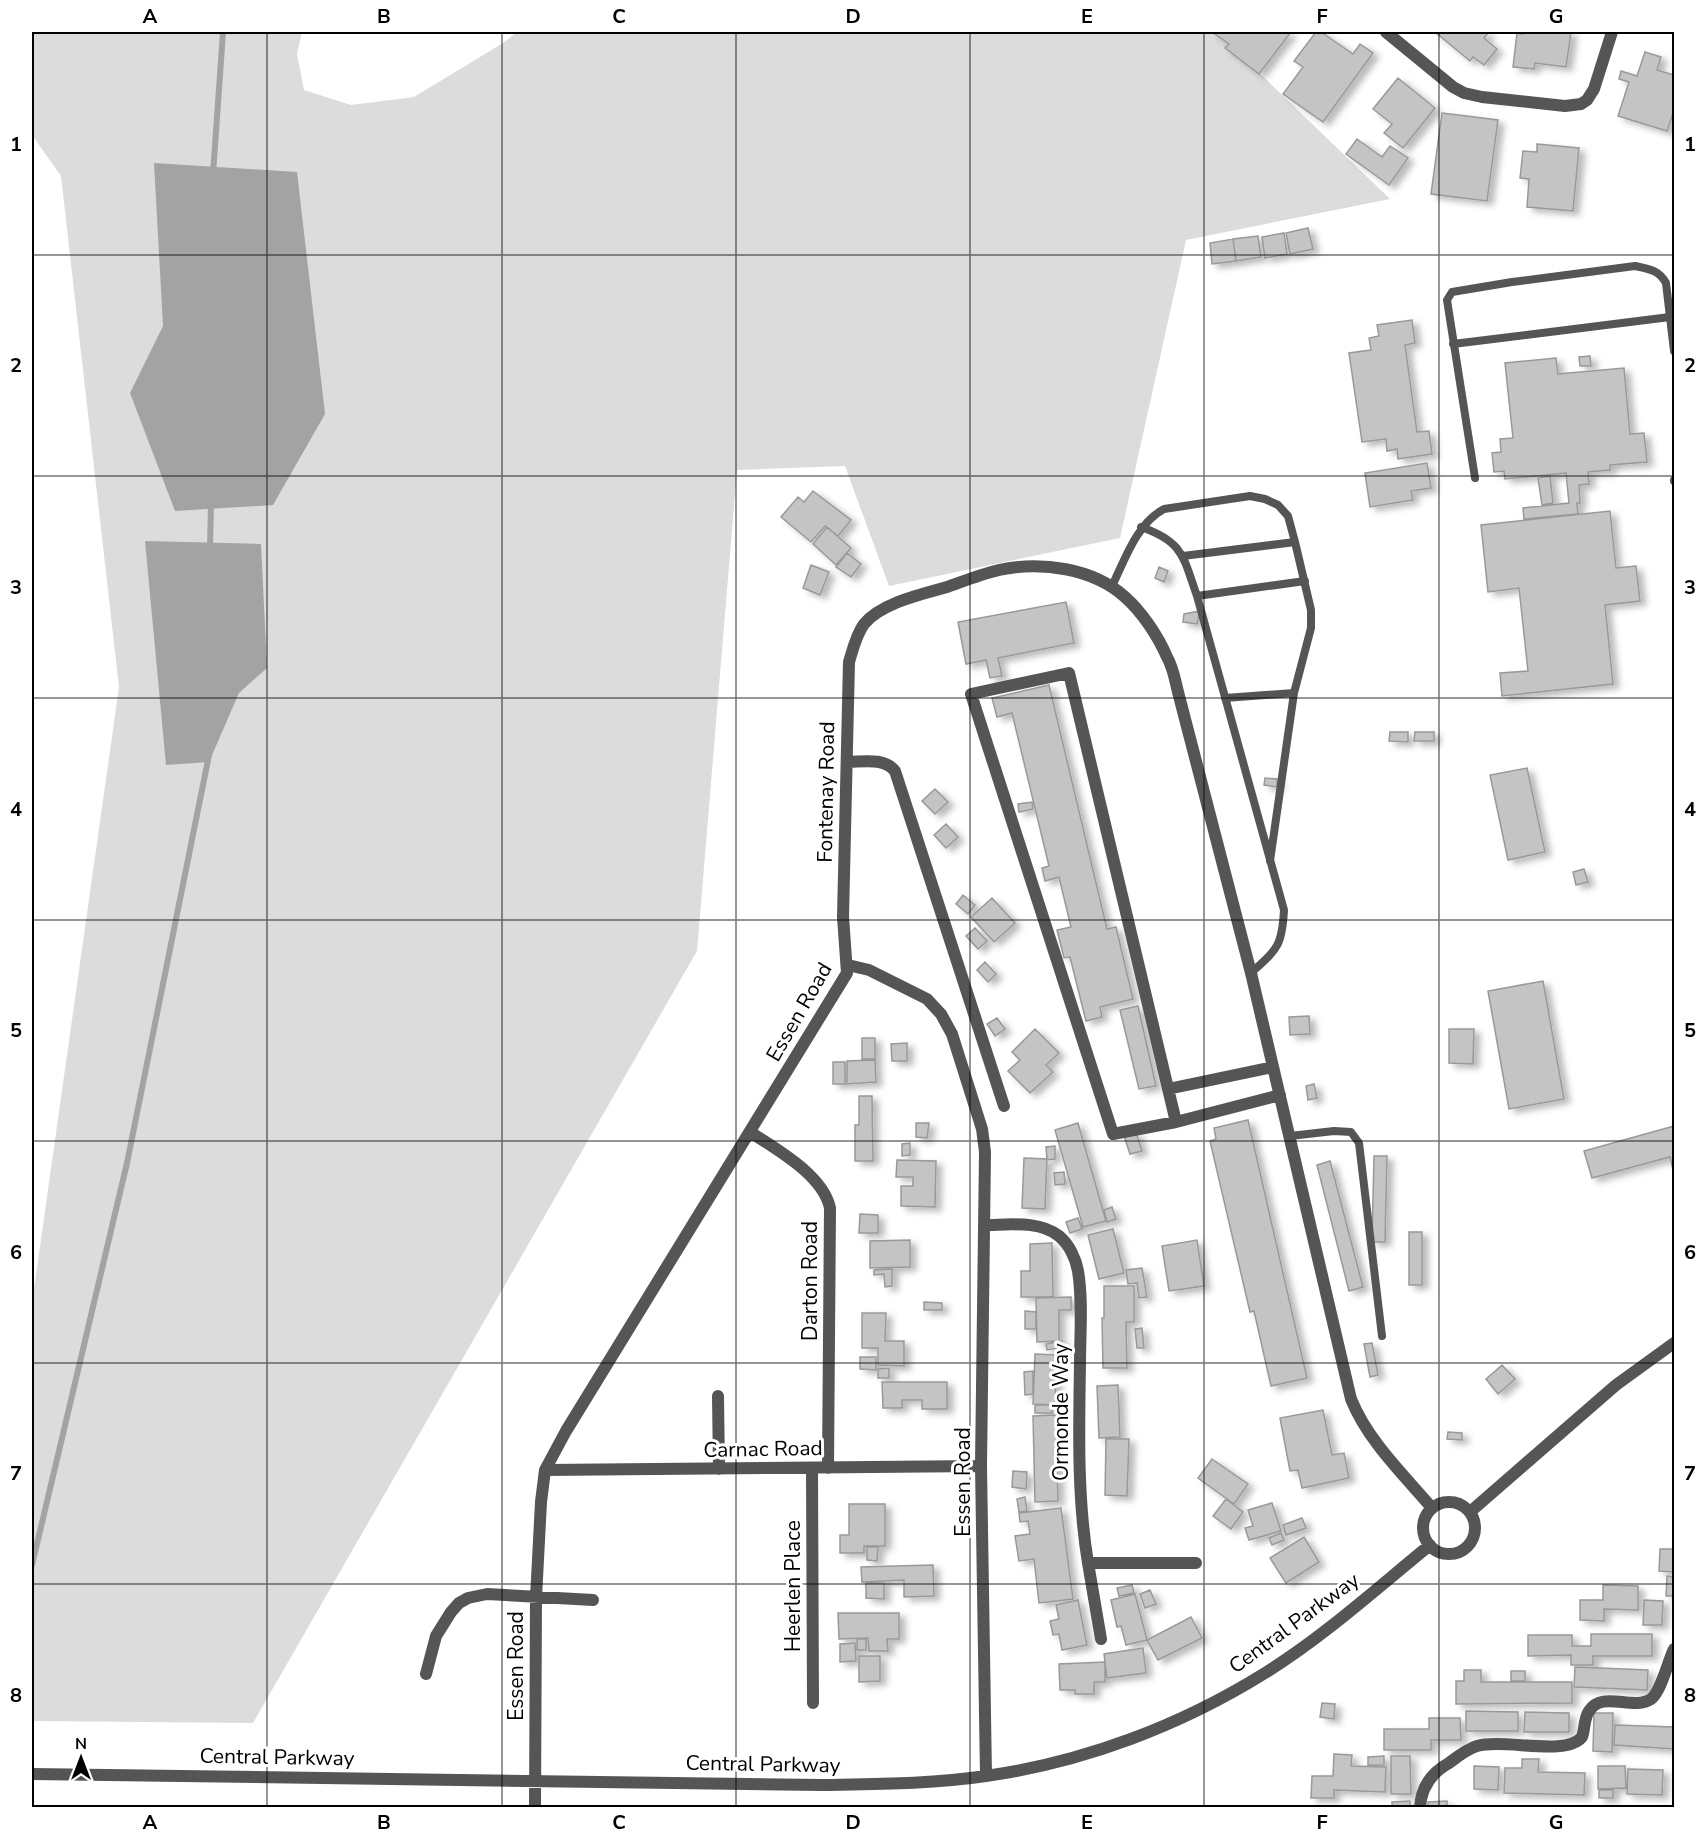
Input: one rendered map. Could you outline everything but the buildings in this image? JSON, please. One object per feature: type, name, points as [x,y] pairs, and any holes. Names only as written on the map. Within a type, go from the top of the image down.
[{"type":"street","points":[[1386,32],[1453,87],[1464,93],[1482,97],[1573,106],[1584,102],[1592,92],[1612,32]]},
{"type":"street","name":"Fontenay Road","points":[[848,966],[843,917],[849,662],[856,639],[865,623],[887,606],[999,570],[1029,566],[1076,571],[1099,580],[1111,588]]},
{"type":"street","points":[[1111,588],[1125,597],[1140,614],[1169,659],[1251,973],[1352,1399],[1369,1434],[1432,1508]]},
{"type":"street","points":[[1176,1122],[1069,673],[971,694],[1113,1134],[1176,1122],[1280,1095]]},
{"type":"street","points":[[847,762],[884,763],[895,771],[1004,1107]]},
{"type":"street","name":"Essen Road","points":[[535,1808],[536,1598],[545,1470],[566,1431],[847,973],[848,966],[869,970],[927,999],[941,1014],[952,1034],[982,1128],[986,1177],[981,1466],[986,1776]]},
{"type":"street","points":[[1168,1089],[1274,1067]]},
{"type":"street","name":"Darton Road","points":[[750,1132],[783,1153],[804,1170],[828,1197],[830,1208],[828,1468]]},
{"type":"street","name":"Ormonde Way","points":[[984,1225],[1022,1225],[1049,1230],[1068,1246],[1078,1271],[1079,1472],[1088,1563],[1101,1639]]},
{"type":"street","points":[[1470,1512],[1616,1385],[1674,1343]]},
{"type":"street","points":[[718,1396],[719,1469]]},
{"type":"street","name":"Carnac Road","points":[[545,1470],[981,1466]]},
{"type":"street","name":"Heerlen Place","points":[[812,1469],[813,1702]]},
{"type":"street","points":[[1447,1502],[1456,1502],[1470,1512],[1475,1528],[1469,1545],[1454,1553],[1436,1551],[1425,1538],[1423,1530],[1426,1514],[1432,1508],[1447,1502]]},
{"type":"street","name":"Central Parkway","points":[[32,1774],[822,1785],[912,1783],[986,1776],[1067,1760],[1117,1745],[1210,1705],[1266,1672],[1294,1652],[1430,1545]]},
{"type":"street","points":[[1088,1563],[1196,1563]]},
{"type":"street","points":[[426,1674],[436,1636],[459,1603],[478,1595],[593,1600]]},
{"type":"street","points":[[1420,1808],[1422,1791],[1439,1768],[1477,1746],[1497,1743],[1570,1745],[1582,1737],[1587,1716],[1595,1705],[1609,1701],[1642,1702],[1650,1700],[1656,1693],[1674,1649]]},
{"type":"lane","points":[[1475,478],[1447,300],[1452,292],[1635,266],[1653,270],[1661,275],[1666,284],[1674,351]]},
{"type":"lane","points":[[1453,344],[1670,317]]},
{"type":"lane","points":[[1111,588],[1142,527],[1154,514],[1164,508],[1250,496],[1278,505],[1288,516],[1311,610],[1311,628],[1294,693],[1270,861]]},
{"type":"lane","points":[[1142,527],[1174,543],[1183,556],[1197,596],[1284,910],[1280,944],[1251,973]]},
{"type":"lane","points":[[1183,556],[1295,542]]},
{"type":"lane","points":[[1197,596],[1305,581]]},
{"type":"lane","points":[[1225,698],[1294,693]]},
{"type":"lane","points":[[1290,1136],[1334,1131],[1351,1132],[1359,1143],[1382,1336]]},
{"type":"shaded area","points":[[32,32],[302,32],[297,54],[304,90],[351,105],[414,97],[503,43],[517,32],[1217,32],[1390,199],[1186,240],[1120,538],[889,586],[845,466],[737,470],[697,951],[253,1723],[32,1721],[32,1303],[119,687],[61,176],[32,135]]},
{"type":"shaded area","points":[[154,163],[297,172],[325,414],[273,505],[175,511],[130,393],[163,326]]},
{"type":"shaded area","points":[[145,541],[261,544],[267,668],[239,693],[209,762],[166,765]]},
{"type":"waterway","points":[[213,174],[223,32]]},
{"type":"waterway","points":[[210,549],[211,503]]},
{"type":"waterway","points":[[32,1565],[127,1163],[209,755]]}]
